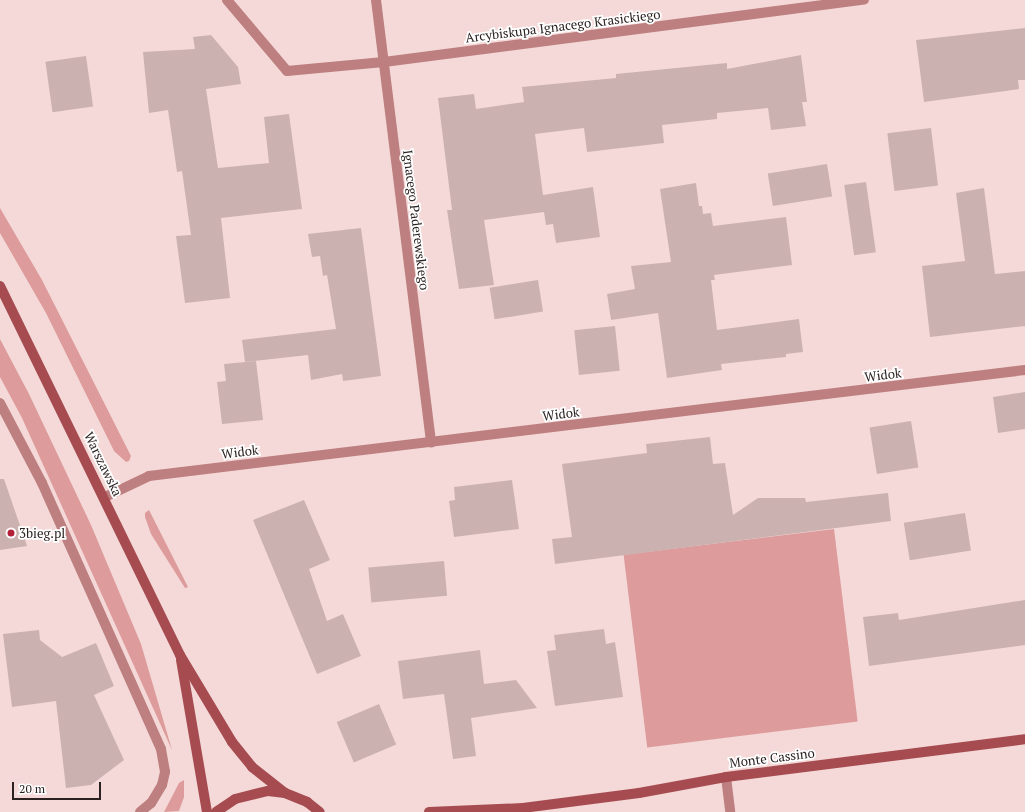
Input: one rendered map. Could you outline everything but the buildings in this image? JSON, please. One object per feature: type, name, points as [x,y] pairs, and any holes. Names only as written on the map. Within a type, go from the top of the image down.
[{"type":"main road","name":"Warszawska","points":[[0,286],[105,497],[180,654],[232,742],[252,767],[285,793]]},
{"type":"main road","name":"Warszawska","points":[[180,654],[207,812]]},
{"type":"main road","name":"Monte Cassino","points":[[429,812],[523,808],[639,793],[726,777],[1025,739]]},
{"type":"main road","points":[[216,812],[235,799],[251,793],[285,793],[308,802],[320,812]]},
{"type":"main road","name":"Monte Cassino","points":[[512,812],[523,808]]},
{"type":"street","name":"Arcybiskupa Ignacego Krasickiego","points":[[228,0],[287,71],[384,62],[864,0]]},
{"type":"street","name":"Ignacego Paderewskiego","points":[[376,0],[431,443]]},
{"type":"street","name":"Widok","points":[[105,497],[149,476],[1025,370]]},
{"type":"street","points":[[0,403],[42,483],[161,749],[165,772],[162,785],[151,803],[140,812]]},
{"type":"street","points":[[726,777],[730,812]]},
{"type":"shaded area","points":[[0,208],[42,280],[131,456],[129,461],[126,462],[114,451],[46,313],[0,233]]},
{"type":"shaded area","points":[[0,339],[29,394],[91,525],[141,644],[172,750],[22,418],[0,377]]},
{"type":"shaded area","points":[[149,510],[188,587],[185,588],[151,534],[145,517],[145,513]]},
{"type":"shaded area","points":[[834,529],[858,722],[647,747],[624,555]]},
{"type":"shaded area","points":[[184,780],[184,797],[179,811],[164,812],[179,783]]},
{"type":"place","name":"3bieg.pl","points":[[11,533]]}]
